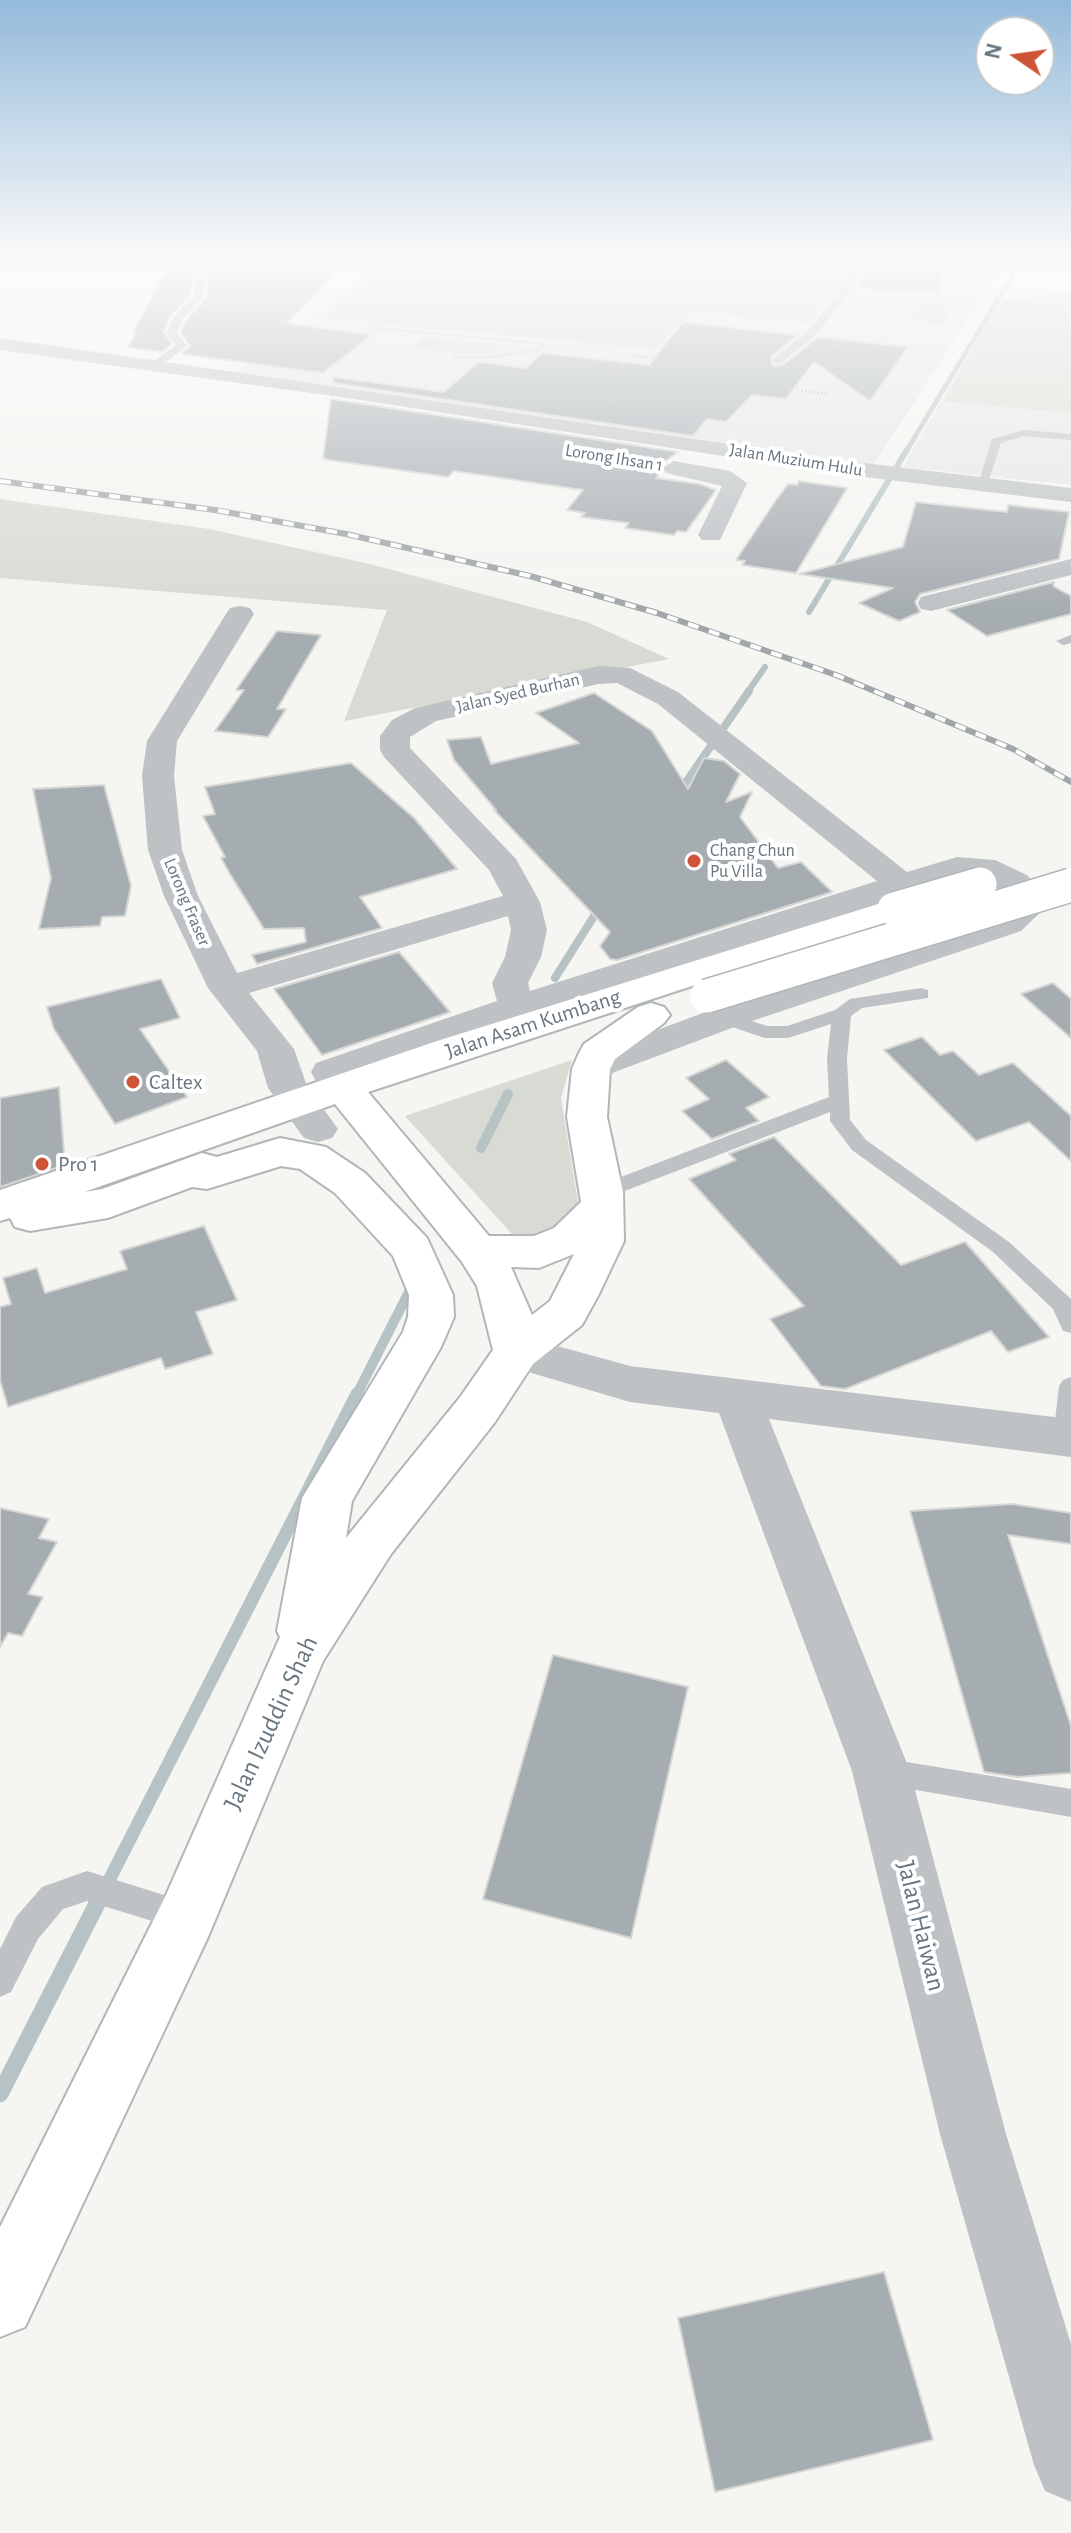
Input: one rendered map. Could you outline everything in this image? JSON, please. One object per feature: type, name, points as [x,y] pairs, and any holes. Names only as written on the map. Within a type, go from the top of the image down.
[{"type":"main road","name":"Jalan Asam Kumbang","points":[[592,1018],[899,897],[1071,857]]},
{"type":"main road","name":"Jalan Asam Kumbang","points":[[0,1220],[108,1203],[189,1172],[309,1116],[346,1091],[511,1034],[592,1018],[716,1007],[1071,885]]},
{"type":"main road","points":[[591,1069],[598,1053],[651,1015]]},
{"type":"main road","name":"Jalan Izuddin Shah","points":[[0,2302],[187,1916],[301,1649],[373,1539],[478,1409],[517,1352],[566,1313],[577,1294],[602,1241],[601,1199],[587,1117],[591,1069]]},
{"type":"main road","points":[[346,1091],[477,1251],[498,1283],[509,1313],[517,1352]]},
{"type":"main road","name":"Jalan Asam Kumbang","points":[[0,1206],[309,1116]]},
{"type":"main road","points":[[189,1172],[207,1175],[280,1152],[300,1153],[350,1183],[420,1266],[431,1317],[425,1335],[327,1498],[301,1649]]},
{"type":"main road","points":[[477,1251],[539,1252],[569,1239],[601,1199]]},
{"type":"street","points":[[72,376],[337,413]]},
{"type":"street","name":"Jalan Muzium Hulu","points":[[235,376],[907,476],[1071,495]]},
{"type":"street","points":[[308,409],[333,390]]},
{"type":"street","name":"Lorong Ihsan 1","points":[[652,465],[722,476],[735,483],[711,535]]},
{"type":"street","points":[[931,603],[1071,567]]},
{"type":"street","name":"Lorong Fraser","points":[[240,614],[162,741],[158,776],[165,850],[181,896],[226,988],[275,1049],[288,1088],[309,1116]]},
{"type":"street","name":"Jalan Syed Burhan","points":[[511,1034],[510,983],[523,957],[529,930],[523,902],[504,866],[395,750],[395,736],[403,726],[426,714],[598,675],[620,674],[642,682],[690,716],[899,897]]},
{"type":"street","points":[[346,1091],[899,897],[957,867],[983,867],[1015,882],[1027,894],[1028,908],[1009,924],[716,1007],[591,1069]]},
{"type":"street","points":[[226,988],[483,911],[523,902]]},
{"type":"street","name":"Lorong Fraser","points":[[275,1049],[346,1091]]},
{"type":"street","points":[[517,1352],[630,1384],[1068,1437]]},
{"type":"street","name":"Jalan Haiwan","points":[[737,1398],[881,1771],[973,2134],[1071,2465]]},
{"type":"lane","points":[[981,485],[996,441],[1024,433],[1071,437]]},
{"type":"lane","points":[[716,1007],[765,1032],[788,1032],[842,1014],[857,1003],[921,994]]},
{"type":"lane","points":[[842,1014],[836,1102],[840,1121],[859,1145],[1001,1247],[1063,1305],[1071,1325]]},
{"type":"lane","points":[[601,1199],[836,1102]]},
{"type":"lane","points":[[1068,1437],[1071,1386]]},
{"type":"lane","points":[[881,1771],[1071,1803]]},
{"type":"lane","points":[[0,1981],[27,1928],[53,1897],[87,1886],[187,1916]]},
{"type":"path","points":[[608,382],[614,376]]},
{"type":"path","points":[[797,390],[827,394]]},
{"type":"path","points":[[610,403],[615,398]]},
{"type":"shaded area","points":[[258,376],[931,376],[874,464]]},
{"type":"shaded area","points":[[956,376],[1071,376],[1071,485],[903,467]]},
{"type":"shaded area","points":[[958,376],[1071,376],[1071,413],[944,401]]},
{"type":"shaded area","points":[[0,499],[209,529],[370,564],[587,622],[669,659],[344,721],[387,610],[0,578]]},
{"type":"shaded area","points":[[572,1060],[561,1098],[579,1209],[557,1237],[521,1244],[405,1116]]},
{"type":"building","points":[[462,376],[803,376],[786,399],[752,395],[726,422],[707,419],[693,436],[333,383],[334,377],[444,392]]},
{"type":"building","points":[[834,376],[887,376],[870,401]]},
{"type":"building","points":[[331,399],[678,452],[660,465],[661,472],[656,478],[699,484],[716,490],[686,532],[677,531],[674,535],[625,528],[629,523],[581,517],[585,513],[567,510],[583,490],[454,471],[448,477],[329,460],[323,458]]},
{"type":"building","points":[[799,481],[847,488],[796,573],[742,565],[745,561],[736,560],[776,500],[788,484],[797,485]]},
{"type":"building","points":[[916,502],[1007,512],[1008,505],[1069,512],[1059,559],[920,594],[915,602],[920,612],[899,621],[859,603],[893,588],[799,574],[903,547]]},
{"type":"building","points":[[1054,582],[1053,586],[1071,596],[1071,614],[987,636],[947,610]]},
{"type":"building","points":[[277,631],[321,635],[277,709],[286,709],[268,737],[215,731],[244,690],[236,690]]},
{"type":"building","points":[[594,693],[652,731],[688,789],[704,758],[724,761],[740,774],[726,802],[752,792],[740,817],[778,868],[801,862],[832,892],[617,960],[610,959],[600,946],[610,932],[494,810],[454,760],[447,740],[481,737],[491,764],[579,743],[536,713]]},
{"type":"building","points":[[351,763],[414,818],[457,869],[360,897],[382,928],[257,964],[252,955],[306,942],[304,928],[264,929],[221,858],[225,857],[203,816],[215,814],[205,787]]},
{"type":"building","points":[[104,785],[131,886],[125,916],[102,917],[100,926],[39,929],[51,878],[33,789]]},
{"type":"building","points":[[399,952],[450,1012],[322,1055],[274,989]]},
{"type":"building","points":[[161,979],[180,1018],[140,1029],[187,1097],[115,1124],[54,1029],[47,1007]]},
{"type":"building","points":[[1053,983],[1071,999],[1071,1038],[1021,994]]},
{"type":"building","points":[[922,1037],[940,1055],[953,1051],[979,1075],[1013,1063],[1071,1116],[1071,1161],[1029,1122],[976,1141],[884,1050]]},
{"type":"building","points":[[726,1060],[769,1097],[746,1108],[759,1121],[712,1139],[682,1111],[709,1099],[686,1078]]},
{"type":"building","points":[[59,1087],[65,1165],[0,1187],[0,1098]]},
{"type":"building","points":[[774,1137],[901,1265],[965,1242],[1049,1337],[1008,1352],[991,1331],[845,1389],[821,1386],[770,1319],[804,1306],[689,1179],[736,1160],[729,1154]]},
{"type":"building","points":[[204,1226],[237,1300],[196,1312],[213,1354],[165,1369],[161,1358],[8,1407],[0,1380],[0,1307],[11,1304],[3,1278],[37,1268],[45,1293],[127,1269],[120,1251]]},
{"type":"building","points":[[1012,1504],[1071,1513],[1071,1544],[1008,1535],[1071,1726],[1071,1773],[1018,1777],[984,1772],[910,1511]]},
{"type":"building","points":[[0,1508],[49,1519],[39,1538],[57,1542],[28,1594],[43,1597],[22,1636],[8,1633],[0,1647]]},
{"type":"building","points":[[553,1655],[688,1687],[631,1938],[483,1899]]},
{"type":"building","points":[[884,2272],[933,2440],[715,2492],[678,2318]]},
{"type":"waterway","points":[[907,450],[952,376]]},
{"type":"waterway","points":[[809,612],[908,448]]},
{"type":"waterway","points":[[747,693],[765,667]]},
{"type":"waterway","points":[[677,795],[749,691]]},
{"type":"waterway","points":[[555,978],[601,905]]},
{"type":"waterway","points":[[481,1148],[508,1094]]},
{"type":"waterway","points":[[356,1396],[415,1280]]},
{"type":"waterway","points":[[101,1896],[357,1394]]},
{"type":"waterway","points":[[0,2094],[102,1894]]},
{"type":"railway","points":[[0,481],[215,510],[346,534],[530,576],[657,613],[836,675],[1013,749],[1071,782]]},
{"type":"place","name":"Chang Chun Pu Villa","points":[[694,861]]},
{"type":"place","name":"Caltex","points":[[133,1082]]},
{"type":"place","name":"Pro 1","points":[[42,1164]]}]
